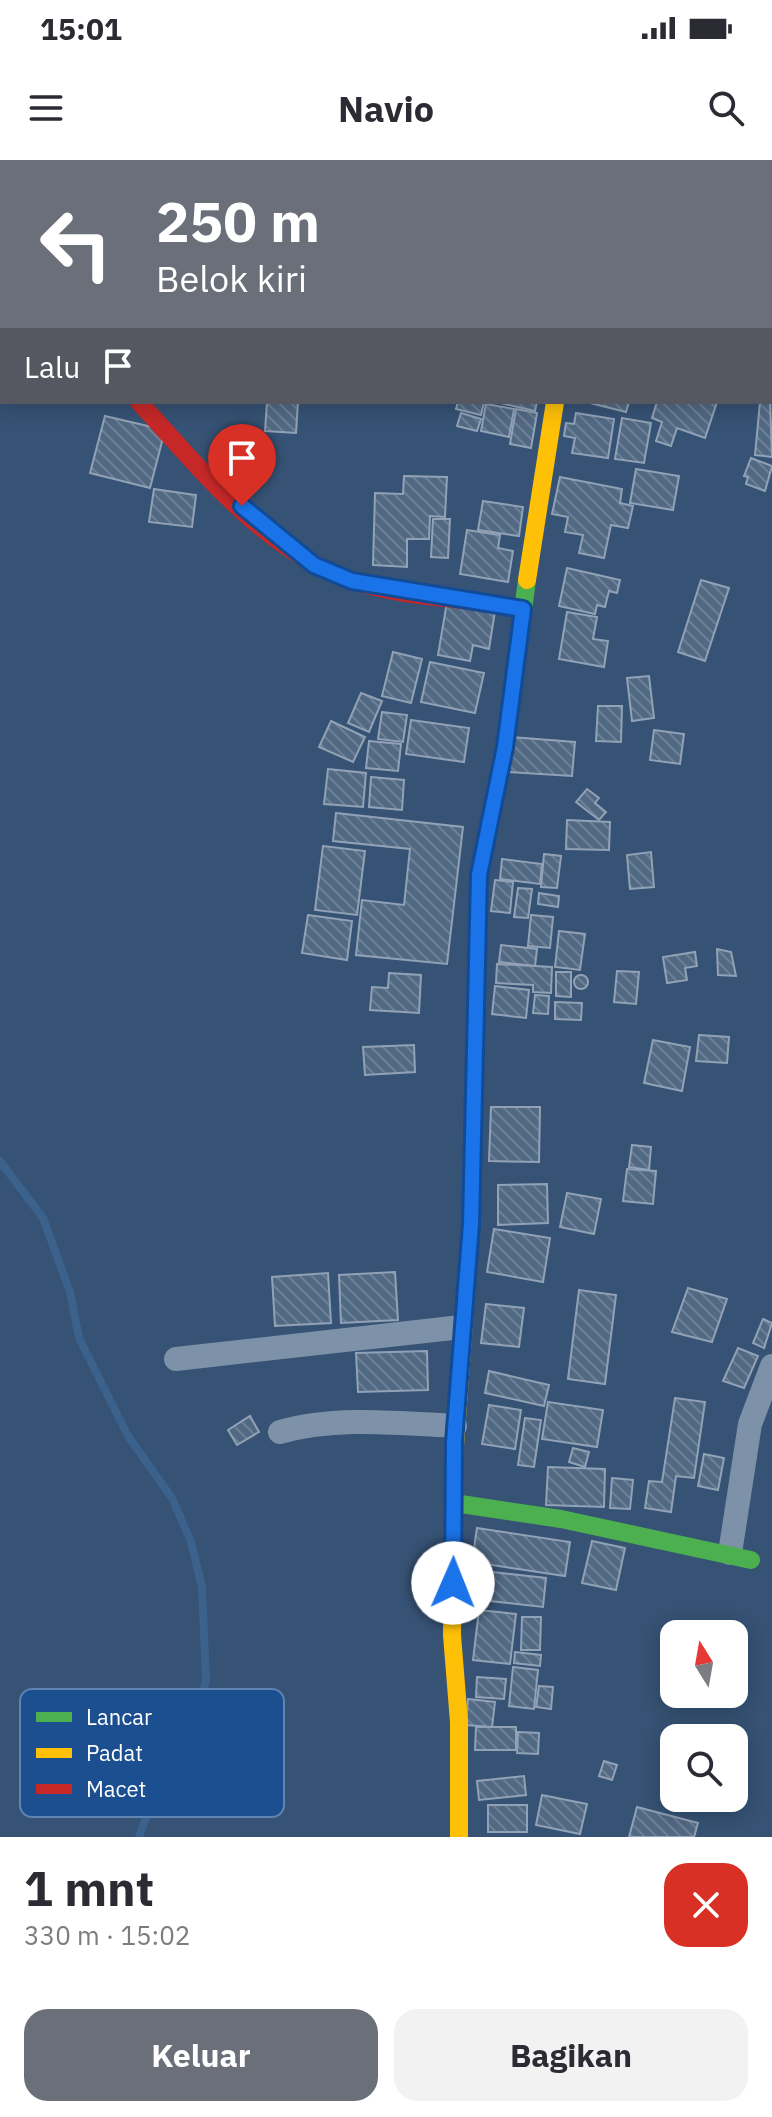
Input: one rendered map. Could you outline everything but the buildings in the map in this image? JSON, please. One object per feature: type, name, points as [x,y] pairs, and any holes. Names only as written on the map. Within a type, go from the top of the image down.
[{"type":"street","points":[[141,404],[224,491],[314,565],[352,581],[389,589],[523,609]]},
{"type":"street","points":[[459,1837],[459,1722],[452,1635],[455,1426],[471,1224],[479,875],[505,747],[555,404]]},
{"type":"street","points":[[176,1359],[461,1327]]},
{"type":"street","points":[[454,1503],[561,1519],[741,1556],[750,1424],[772,1366]]},
{"type":"street","points":[[280,1432],[296,1427],[376,1422],[455,1426]]},
{"type":"waterway","points":[[0,1161],[43,1218],[70,1292],[79,1338],[128,1436],[172,1498],[191,1542],[202,1587],[206,1681],[204,1689]]},
{"type":"waterway","points":[[139,1837],[146,1817]]},
{"type":"traffic: fast","points":[[464,1323],[471,1224],[479,875],[505,747],[527,580]]},
{"type":"traffic: fast","points":[[454,1503],[561,1519],[751,1560]]},
{"type":"traffic: slow","points":[[527,580],[555,404]]},
{"type":"traffic: slow","points":[[459,1837],[459,1722],[452,1635],[454,1458],[464,1323]]},
{"type":"traffic: jam","points":[[141,404],[236,505],[291,550],[322,568],[374,587],[523,609]]},
{"type":"route","points":[[242,506],[314,565],[352,581],[523,609],[505,747],[479,875],[471,1224],[454,1442],[453,1583]]}]
